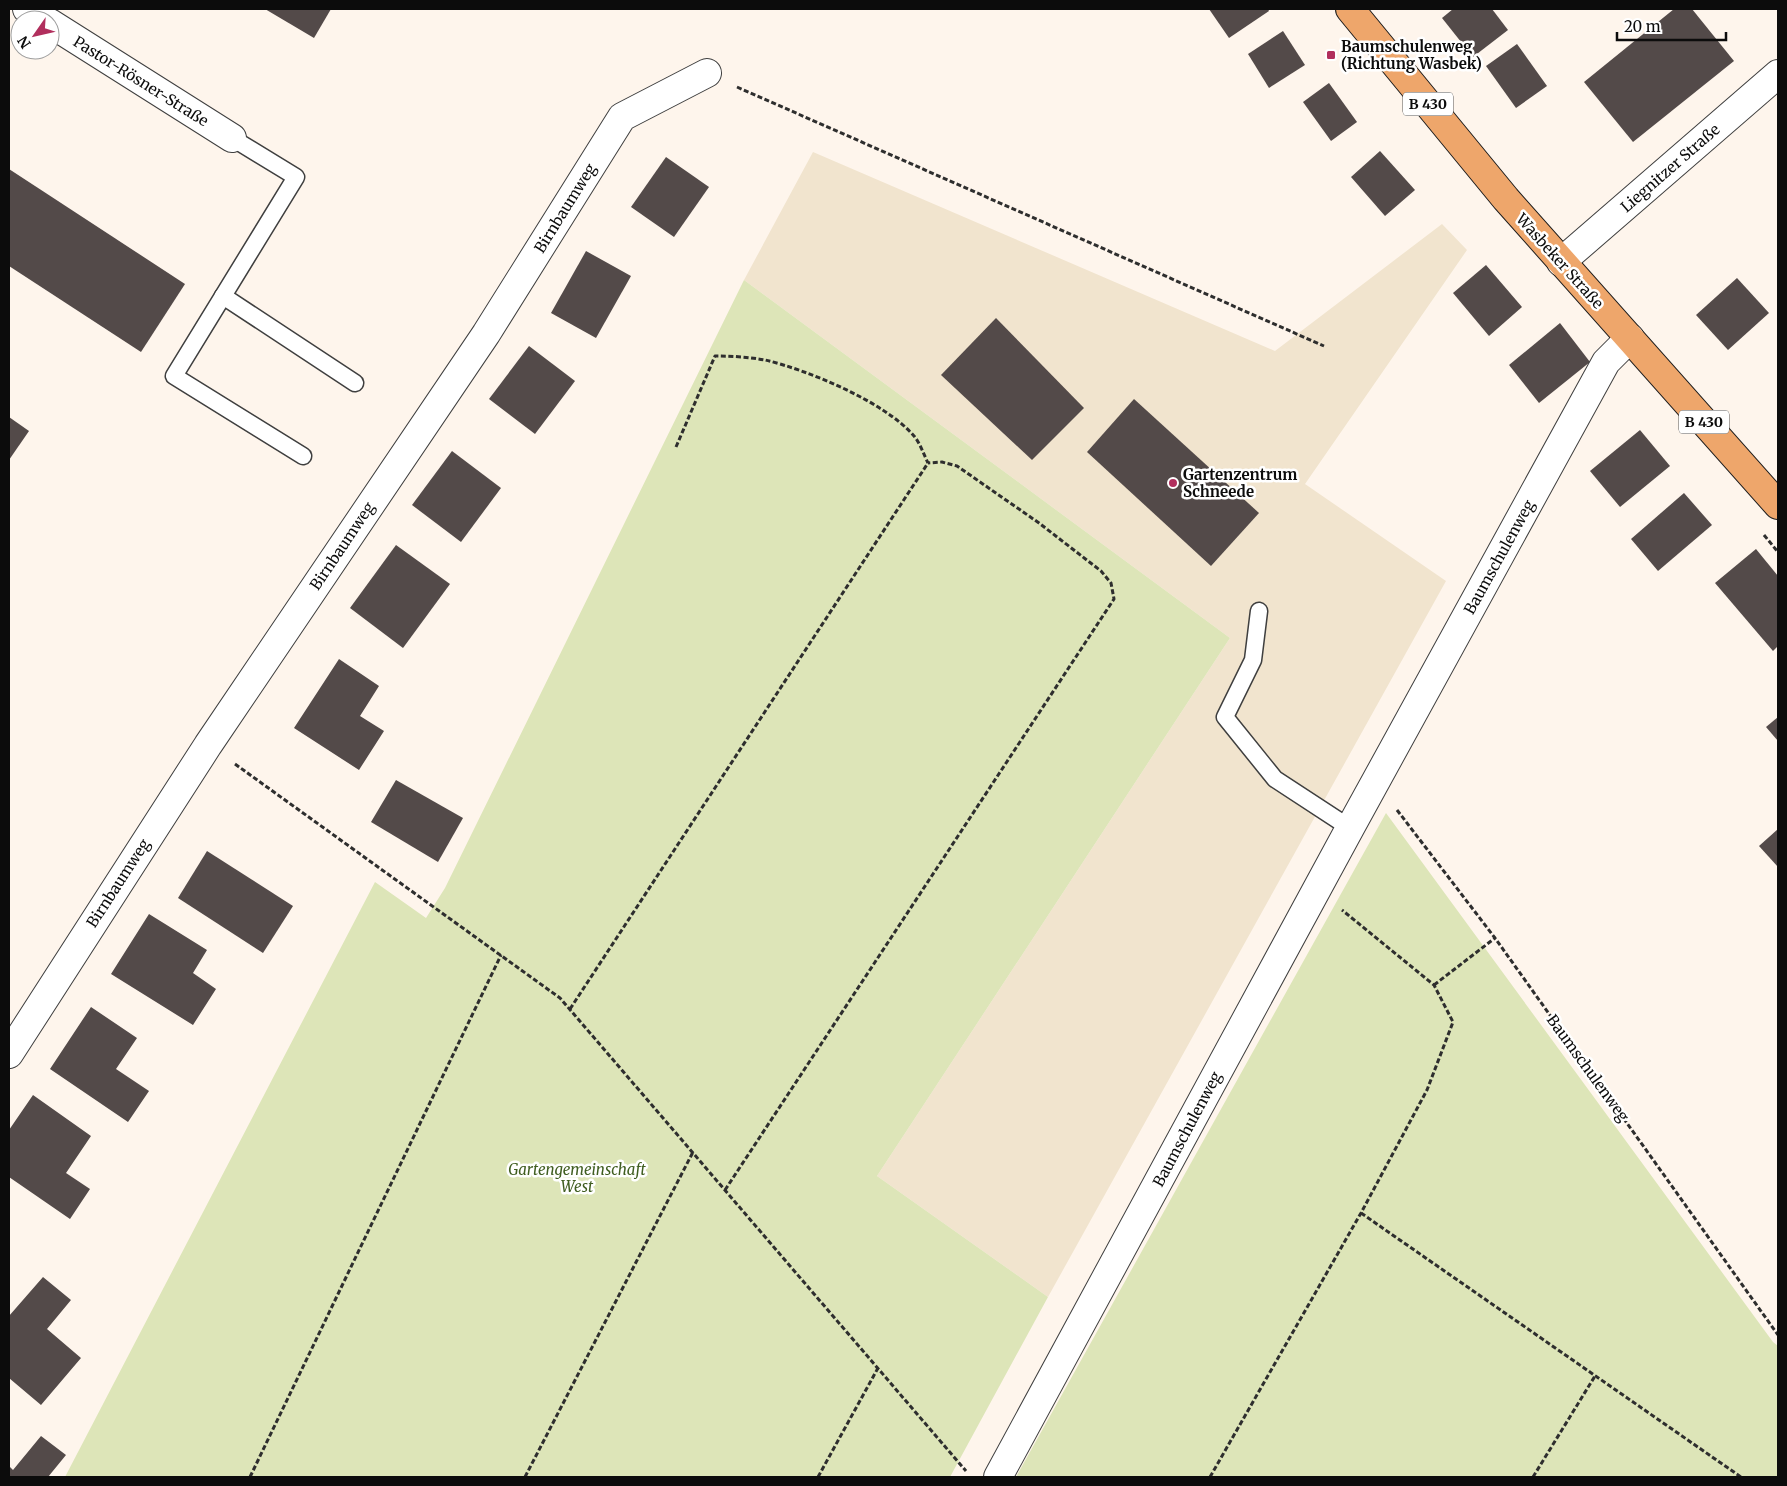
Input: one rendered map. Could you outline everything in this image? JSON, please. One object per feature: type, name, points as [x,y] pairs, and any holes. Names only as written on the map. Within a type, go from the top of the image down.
[{"type":"main road","name":"Wasbeker Straße","points":[[1350,9],[1506,199],[1778,506]]},
{"type":"street","name":"Pastor-Rösner-Straße","points":[[60,29],[232,138]]},
{"type":"street","name":"Birnbaumweg","points":[[9,1054],[208,744],[486,334],[622,117],[707,73]]},
{"type":"street","name":"Liegnitzer Straße","points":[[1561,262],[1778,74]]},
{"type":"street","name":"Baumschulenweg","points":[[998,1477],[1350,828],[1606,362],[1630,338]]},
{"type":"lane","points":[[232,138],[296,177],[174,376],[303,456]]},
{"type":"lane","points":[[223,296],[355,383]]},
{"type":"lane","points":[[1259,611],[1253,660],[1225,717],[1275,780],[1350,828]]},
{"type":"path","points":[[707,73],[1324,346]]},
{"type":"path","points":[[676,447],[715,356],[728,356],[765,360],[824,379],[882,408],[914,436],[928,463]]},
{"type":"path","points":[[725,1190],[1114,599],[1111,583],[1101,571],[1040,523],[957,466],[942,462],[928,463]]},
{"type":"path","points":[[570,1009],[928,463]]},
{"type":"path","points":[[208,744],[560,998],[971,1477]]},
{"type":"path","name":"Baumschulenweg","points":[[1376,781],[1495,938],[1778,1334]]},
{"type":"path","points":[[1210,1477],[1360,1213],[1427,1090],[1453,1022],[1434,985],[1317,889]]},
{"type":"path","points":[[1434,985],[1495,938]]},
{"type":"path","points":[[250,1477],[501,955]]},
{"type":"path","points":[[525,1477],[693,1152]]},
{"type":"path","points":[[1360,1213],[1741,1477]]},
{"type":"path","points":[[818,1477],[878,1368]]},
{"type":"path","points":[[1532,1477],[1595,1376]]},
{"type":"shaded area","points":[[813,152],[1275,351],[1442,224],[1467,250],[1305,484],[1446,581],[1048,1297],[877,1176],[1230,638],[744,280]]},
{"type":"green space","name":"Gartengemeinschaft West","points":[[744,280],[1230,638],[877,1176],[1048,1297],[950,1477],[65,1477],[375,882],[426,918],[445,888]]},
{"type":"green space","points":[[1386,813],[1773,1342],[1778,1346],[1778,1477],[1016,1477]]},
{"type":"building","points":[[265,9],[331,9],[314,38]]},
{"type":"building","points":[[1209,9],[1268,9],[1269,11],[1229,38]]},
{"type":"building","points":[[1453,9],[1492,9],[1508,30],[1473,57],[1442,18]]},
{"type":"building","points":[[1674,9],[1692,9],[1734,61],[1633,142],[1584,82]]},
{"type":"building","points":[[1283,31],[1305,65],[1269,88],[1248,54]]},
{"type":"building","points":[[1517,44],[1547,86],[1516,108],[1486,66]]},
{"type":"building","points":[[1329,83],[1357,122],[1331,141],[1303,102]]},
{"type":"building","points":[[1380,151],[1415,190],[1385,216],[1351,177]]},
{"type":"building","points":[[666,157],[709,187],[674,237],[631,207]]},
{"type":"building","points":[[9,169],[185,284],[141,352],[9,266]]},
{"type":"building","points":[[586,251],[631,276],[596,338],[551,313]]},
{"type":"building","points":[[1486,265],[1522,307],[1489,336],[1453,293]]},
{"type":"building","points":[[1737,278],[1769,313],[1728,350],[1696,315]]},
{"type":"building","points":[[996,318],[1084,408],[1032,460],[941,375]]},
{"type":"building","points":[[1560,323],[1590,362],[1539,403],[1509,365]]},
{"type":"building","points":[[529,346],[575,381],[535,434],[489,399]]},
{"type":"building","name":"Gartenzentrum Schneede","points":[[1134,399],[1259,513],[1211,566],[1087,452]]},
{"type":"building","points":[[9,417],[29,431],[9,460]]},
{"type":"building","points":[[1640,430],[1670,466],[1620,507],[1590,471]]},
{"type":"building","points":[[452,451],[501,488],[461,542],[412,505]]},
{"type":"building","points":[[1684,493],[1712,525],[1658,571],[1631,539]]},
{"type":"building","points":[[396,545],[450,584],[403,648],[350,608]]},
{"type":"building","points":[[1756,549],[1778,576],[1778,646],[1773,651],[1715,583]]},
{"type":"building","points":[[339,659],[379,686],[360,716],[384,731],[359,770],[294,728]]},
{"type":"building","points":[[1778,717],[1778,741],[1766,727]]},
{"type":"building","points":[[396,780],[463,818],[438,862],[371,822]]},
{"type":"building","points":[[1778,829],[1778,867],[1759,846]]},
{"type":"building","points":[[207,851],[293,906],[263,953],[178,898]]},
{"type":"building","points":[[149,914],[207,950],[193,973],[216,989],[193,1025],[111,974]]},
{"type":"building","points":[[91,1007],[137,1038],[116,1069],[149,1091],[128,1122],[50,1069]]},
{"type":"building","points":[[33,1095],[91,1136],[66,1173],[90,1189],[70,1219],[9,1177],[9,1130]]},
{"type":"building","points":[[43,1277],[71,1300],[47,1329],[81,1358],[41,1405],[9,1378],[9,1316]]},
{"type":"building","points":[[41,1436],[66,1455],[48,1477],[9,1477],[9,1466],[13,1470]]},
{"type":"place","name":"Baumschulenweg (Richtung Wasbek)","points":[[1331,55]]},
{"type":"place","name":"Gartenzentrum Schneede","points":[[1173,483]]}]
